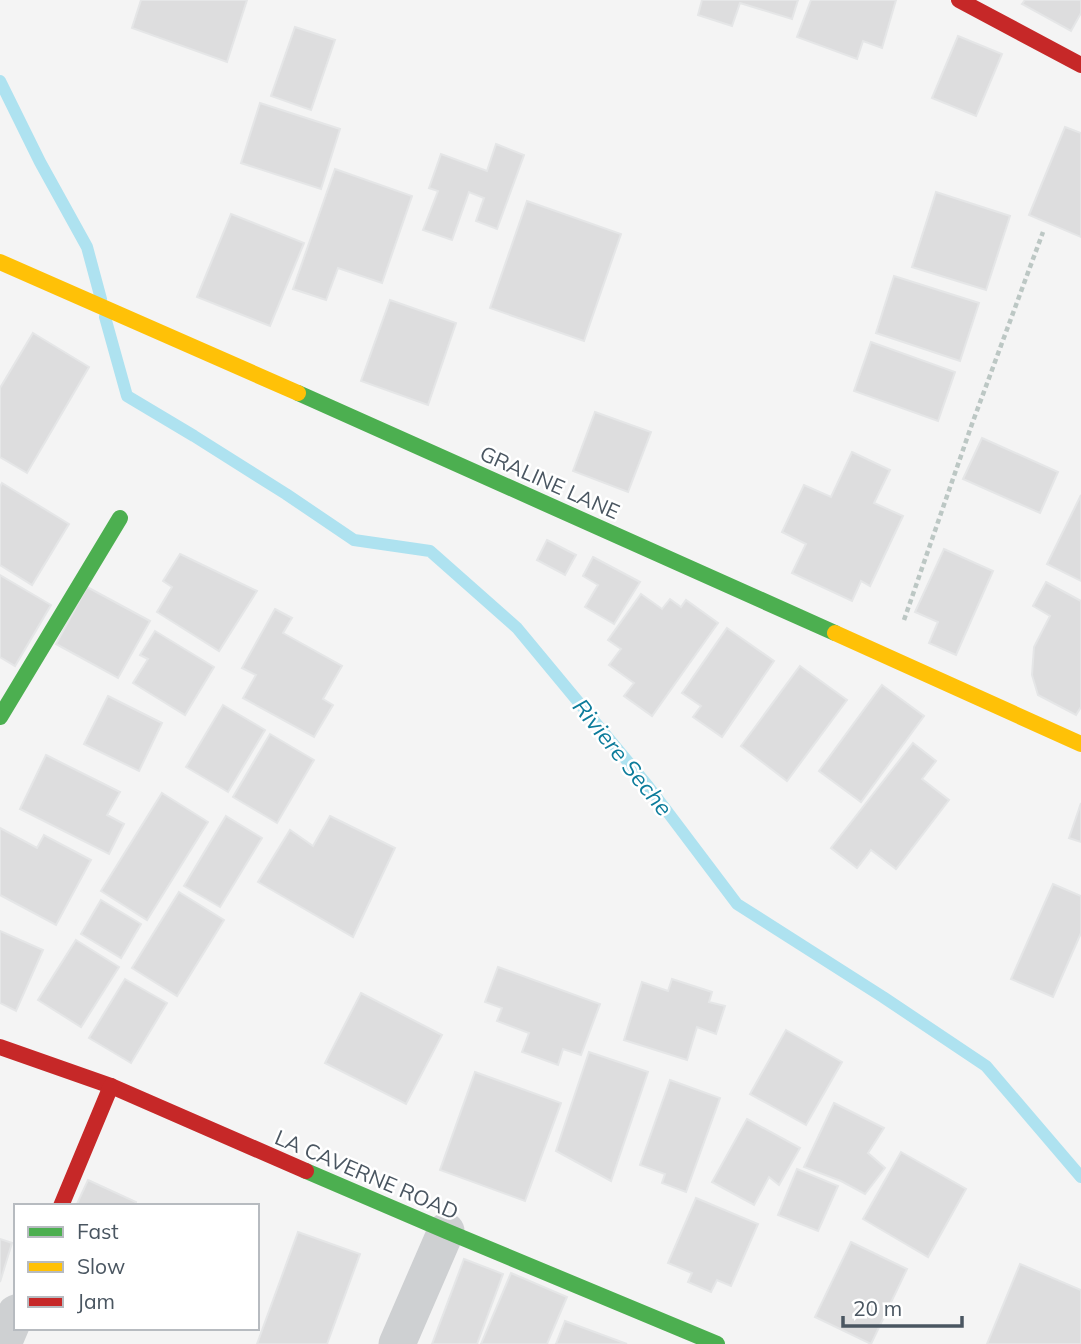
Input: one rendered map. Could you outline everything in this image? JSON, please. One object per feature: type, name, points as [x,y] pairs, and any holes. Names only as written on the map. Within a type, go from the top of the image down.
[{"type":"street","points":[[959,0],[1081,65]]},
{"type":"street","name":"GRALINE LANE","points":[[0,262],[1081,744]]},
{"type":"street","points":[[0,717],[120,518]]},
{"type":"street","name":"LA CAVERNE ROAD","points":[[0,1047],[111,1086],[446,1231],[717,1344]]},
{"type":"street","points":[[62,1204],[111,1086]]},
{"type":"street","points":[[397,1344],[446,1231]]},
{"type":"street","points":[[3,1344],[14,1318]]},
{"type":"path","points":[[891,657],[972,424],[1044,232]]},
{"type":"building","points":[[141,0],[247,0],[227,62],[132,28]]},
{"type":"building","points":[[702,0],[798,0],[792,19],[740,3],[732,26],[698,15]]},
{"type":"building","points":[[811,0],[896,0],[882,48],[863,41],[857,59],[797,37]]},
{"type":"building","points":[[1025,0],[1081,0],[1081,13],[1071,31],[1022,4]]},
{"type":"building","points":[[295,27],[335,40],[311,110],[271,96]]},
{"type":"building","points":[[958,36],[1002,54],[976,116],[932,98]]},
{"type":"building","points":[[260,103],[340,129],[321,189],[241,163]]},
{"type":"building","points":[[1065,127],[1081,133],[1081,237],[1029,215]]},
{"type":"building","points":[[496,144],[524,155],[497,229],[476,221],[484,198],[469,192],[452,240],[423,230],[438,191],[429,188],[441,154],[487,171]]},
{"type":"building","points":[[335,169],[412,196],[382,283],[338,268],[326,300],[293,289]]},
{"type":"building","points":[[936,192],[1010,216],[986,290],[912,267]]},
{"type":"building","points":[[527,201],[621,234],[584,341],[490,308]]},
{"type":"building","points":[[231,214],[304,243],[270,326],[197,297]]},
{"type":"building","points":[[894,276],[979,303],[960,361],[876,333]]},
{"type":"building","points":[[390,300],[456,323],[428,405],[361,381]]},
{"type":"building","points":[[33,333],[89,367],[27,473],[0,457],[0,388]]},
{"type":"building","points":[[871,342],[955,372],[938,421],[854,391]]},
{"type":"building","points":[[595,412],[651,432],[628,492],[573,471]]},
{"type":"building","points":[[982,438],[1058,472],[1040,513],[963,479]]},
{"type":"building","points":[[852,452],[890,470],[874,503],[903,516],[870,586],[861,581],[852,601],[792,573],[806,544],[782,532],[804,485],[831,497]]},
{"type":"building","points":[[2,483],[69,524],[32,585],[0,565]]},
{"type":"building","points":[[1081,495],[1081,581],[1047,564]]},
{"type":"building","points":[[547,540],[576,555],[565,575],[537,560]]},
{"type":"building","points":[[944,549],[993,571],[956,655],[929,643],[938,622],[915,612]]},
{"type":"building","points":[[180,554],[257,591],[219,651],[157,612],[172,587],[163,581]]},
{"type":"building","points":[[593,557],[640,582],[614,624],[585,607],[598,585],[583,576]]},
{"type":"building","points":[[0,575],[51,605],[15,666],[0,657]]},
{"type":"building","points":[[1046,582],[1081,601],[1081,707],[1076,715],[1038,695],[1032,675],[1034,647],[1050,616],[1033,606]]},
{"type":"building","points":[[87,587],[150,621],[118,678],[56,644]]},
{"type":"building","points":[[641,594],[662,609],[670,599],[681,607],[686,600],[718,623],[652,716],[624,696],[634,683],[609,665],[621,649],[608,640]]},
{"type":"building","points":[[275,609],[292,618],[283,633],[342,666],[323,699],[333,705],[314,737],[243,698],[256,675],[242,668]]},
{"type":"building","points":[[727,628],[774,661],[722,737],[693,717],[701,706],[682,693]]},
{"type":"building","points":[[155,631],[214,667],[185,715],[133,683],[148,659],[140,655]]},
{"type":"building","points":[[800,666],[847,700],[787,781],[741,746]]},
{"type":"building","points":[[882,685],[924,716],[861,802],[819,771]]},
{"type":"building","points":[[108,696],[162,723],[139,771],[84,744]]},
{"type":"building","points":[[223,705],[265,730],[228,792],[186,767]]},
{"type":"building","points":[[270,734],[314,760],[277,823],[233,797]]},
{"type":"building","points":[[913,743],[936,761],[922,779],[949,800],[896,869],[871,850],[857,868],[831,848]]},
{"type":"building","points":[[46,755],[120,792],[107,815],[124,824],[109,854],[20,809]]},
{"type":"building","points":[[162,793],[208,822],[147,920],[101,891]]},
{"type":"building","points":[[1081,803],[1081,842],[1069,838]]},
{"type":"building","points":[[226,816],[262,838],[220,907],[184,886]]},
{"type":"building","points":[[330,816],[395,848],[353,937],[258,882],[290,830],[313,846]]},
{"type":"building","points":[[0,828],[37,848],[44,835],[91,860],[56,925],[0,895]]},
{"type":"building","points":[[1053,884],[1081,896],[1081,933],[1053,997],[1011,979]]},
{"type":"building","points":[[179,892],[224,920],[177,996],[132,968]]},
{"type":"building","points":[[101,900],[141,924],[121,958],[81,934]]},
{"type":"building","points":[[0,931],[43,950],[16,1011],[0,1003]]},
{"type":"building","points":[[76,940],[119,967],[81,1027],[38,1000]]},
{"type":"building","points":[[498,967],[600,1004],[581,1055],[563,1049],[558,1065],[522,1052],[529,1033],[497,1021],[502,1008],[485,1002]]},
{"type":"building","points":[[125,979],[167,1003],[131,1063],[89,1038]]},
{"type":"building","points":[[672,979],[712,992],[709,1002],[725,1006],[716,1034],[697,1027],[687,1060],[624,1040],[642,982],[668,991]]},
{"type":"building","points":[[361,993],[442,1035],[406,1104],[325,1063]]},
{"type":"building","points":[[786,1030],[842,1062],[806,1125],[750,1094]]},
{"type":"building","points":[[589,1052],[648,1072],[611,1181],[556,1151]]},
{"type":"building","points":[[475,1072],[561,1103],[525,1201],[440,1170]]},
{"type":"building","points":[[670,1080],[720,1098],[686,1192],[662,1183],[665,1174],[640,1165]]},
{"type":"building","points":[[834,1103],[884,1128],[868,1153],[885,1168],[865,1194],[841,1181],[804,1167]]},
{"type":"building","points":[[747,1119],[800,1148],[779,1185],[769,1177],[754,1205],[712,1182]]},
{"type":"building","points":[[901,1152],[966,1189],[928,1257],[863,1219]]},
{"type":"building","points":[[797,1169],[838,1186],[818,1231],[778,1215]]},
{"type":"building","points":[[88,1180],[136,1202],[136,1204],[77,1204]]},
{"type":"building","points":[[696,1198],[758,1224],[731,1286],[717,1280],[711,1292],[688,1282],[692,1273],[668,1263]]},
{"type":"building","points":[[298,1232],[360,1254],[327,1344],[257,1344]]},
{"type":"building","points":[[0,1239],[12,1243],[0,1282]]},
{"type":"building","points":[[851,1242],[907,1269],[871,1344],[815,1317]]},
{"type":"building","points":[[464,1259],[503,1274],[477,1344],[432,1344]]},
{"type":"building","points":[[1020,1264],[1081,1290],[1081,1344],[987,1344]]},
{"type":"building","points":[[511,1273],[567,1297],[547,1344],[481,1344]]},
{"type":"building","points":[[565,1321],[627,1344],[556,1344]]},
{"type":"waterway","points":[[0,81],[40,162],[87,247],[101,299]]},
{"type":"waterway","name":"Riviere Seche","points":[[105,317],[127,396],[286,494],[354,540],[430,551],[517,628],[648,786],[737,904],[986,1066],[1081,1177]]},
{"type":"traffic: fast","points":[[298,393],[835,633]]},
{"type":"traffic: fast","points":[[0,717],[120,518]]},
{"type":"traffic: fast","points":[[306,1171],[717,1344]]},
{"type":"traffic: slow","points":[[0,262],[298,393]]},
{"type":"traffic: slow","points":[[835,633],[1081,744]]},
{"type":"traffic: jam","points":[[959,0],[1081,65]]},
{"type":"traffic: jam","points":[[0,1047],[111,1086],[306,1171]]},
{"type":"traffic: jam","points":[[62,1204],[111,1086]]}]
